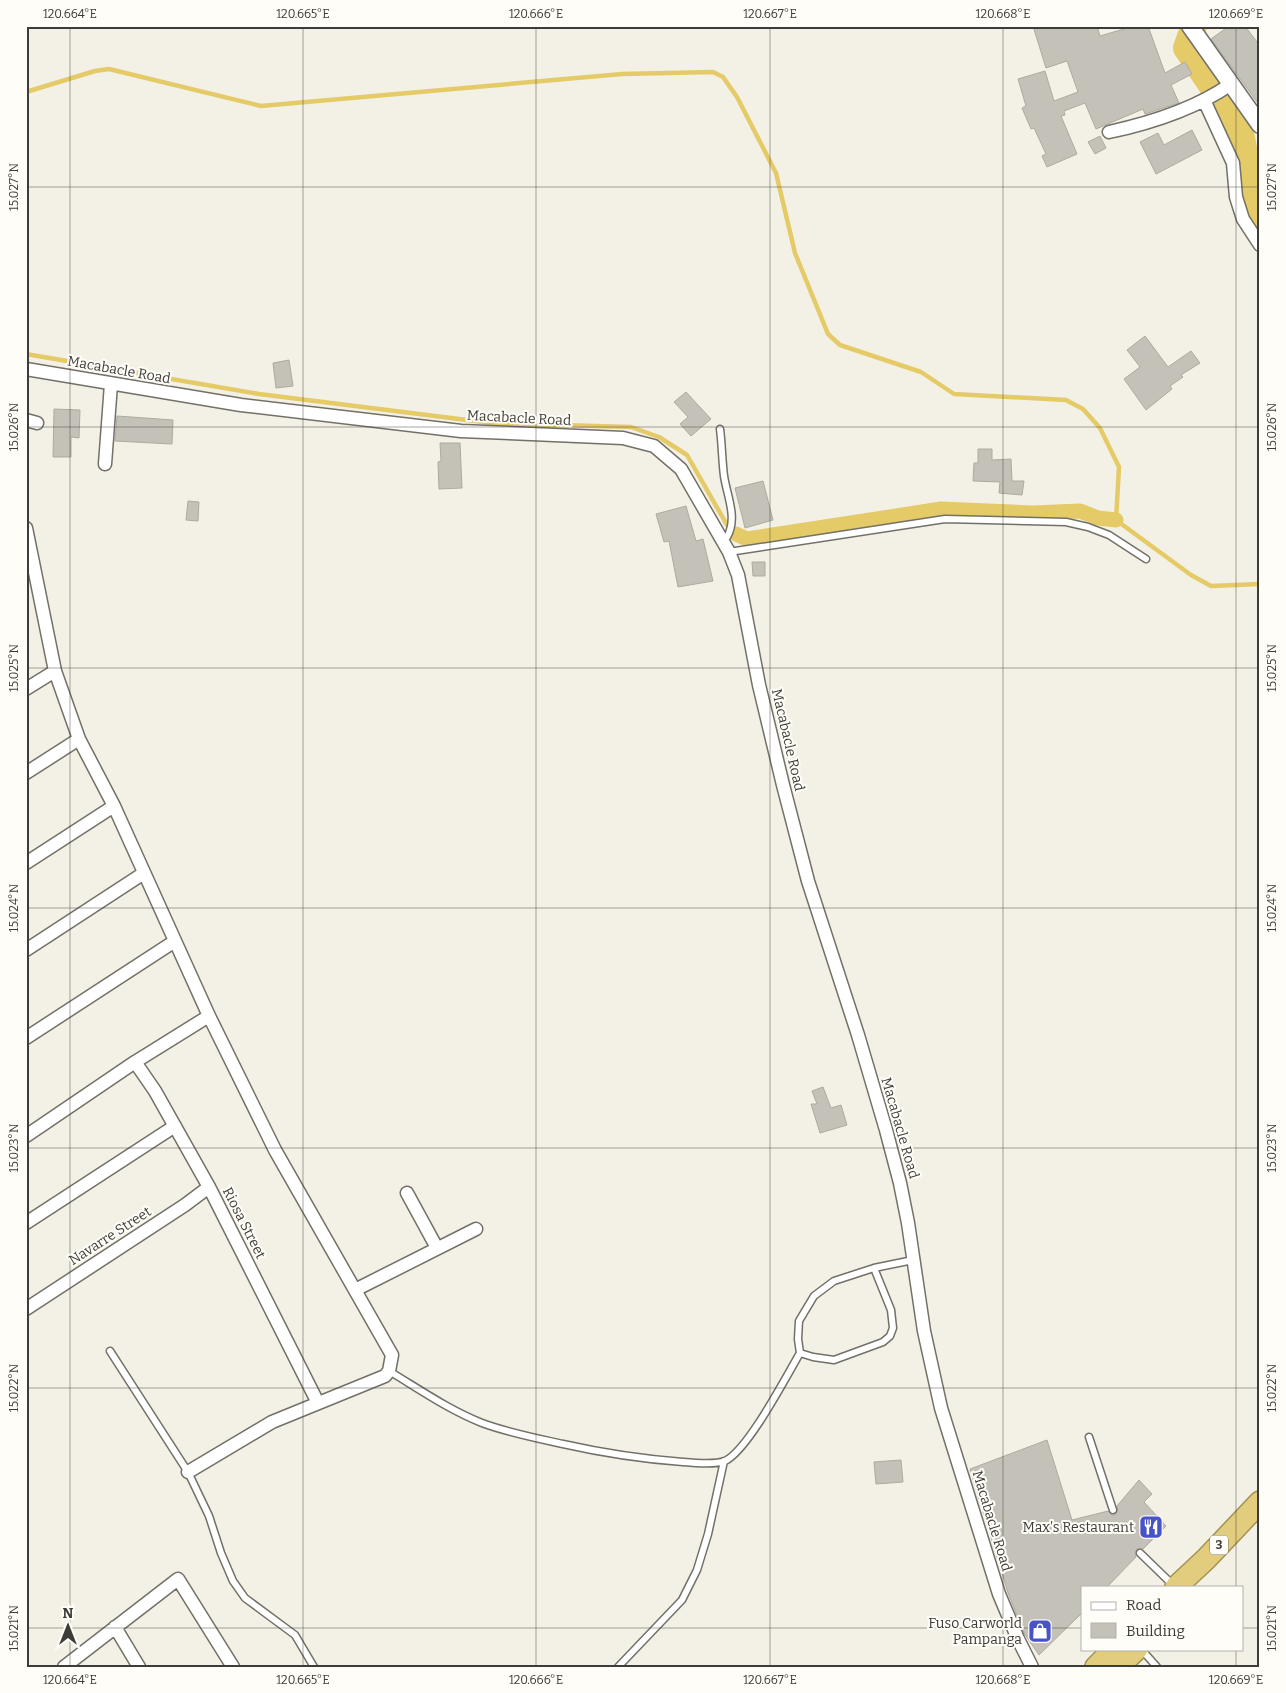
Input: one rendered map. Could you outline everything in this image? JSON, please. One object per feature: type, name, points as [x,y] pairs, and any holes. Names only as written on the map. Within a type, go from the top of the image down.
[{"type":"highway","name":"3","points":[[1177,1586],[1206,1559],[1260,1502]]},
{"type":"highway","name":"3","points":[[1199,1586],[1260,1524]]},
{"type":"highway","points":[[1096,1667],[1113,1650]]},
{"type":"highway","points":[[1118,1667],[1136,1650]]},
{"type":"street","points":[[1192,30],[1216,93],[1233,163],[1236,197],[1243,219],[1260,245]]},
{"type":"street","points":[[1216,93],[1260,124]]},
{"type":"street","points":[[1109,132],[1151,121],[1216,93]]},
{"type":"street","name":"Macabacle Road","points":[[26,369],[241,405],[461,431],[623,438],[654,446],[681,470],[722,539],[738,575],[759,685],[785,795],[808,881],[886,1130],[902,1191],[924,1332],[941,1408],[999,1594],[1032,1667]]},
{"type":"street","points":[[105,464],[111,384]]},
{"type":"street","points":[[26,528],[55,671],[79,739],[114,806],[209,1016],[274,1150],[392,1355],[389,1371],[385,1376],[272,1422],[188,1472]]},
{"type":"street","points":[[26,596],[38,588]]},
{"type":"street","points":[[26,689],[55,671]]},
{"type":"street","points":[[26,773],[79,739]]},
{"type":"street","points":[[26,863],[114,806]]},
{"type":"street","points":[[26,950],[144,873]]},
{"type":"street","points":[[26,1038],[175,941]]},
{"type":"street","points":[[26,1136],[135,1062],[209,1016]]},
{"type":"street","name":"Riosa Street","points":[[135,1062],[155,1091],[208,1186],[318,1402]]},
{"type":"street","points":[[26,1223],[175,1126]]},
{"type":"street","name":"Navarre Street","points":[[26,1309],[185,1205],[208,1186]]},
{"type":"street","points":[[407,1194],[437,1248]]},
{"type":"street","points":[[355,1290],[476,1228]]},
{"type":"street","points":[[64,1667],[166,1586],[178,1579],[233,1667]]},
{"type":"street","points":[[115,1626],[139,1667]]},
{"type":"lane","points":[[720,429],[725,477],[732,512],[731,530],[727,537],[722,539]]},
{"type":"lane","points":[[729,552],[945,519],[1066,522],[1088,527],[1109,535],[1146,558]]},
{"type":"lane","points":[[389,1371],[446,1405],[481,1422],[520,1435],[599,1452],[649,1460],[702,1463],[724,1461],[740,1450],[754,1431],[800,1353],[798,1339],[799,1321],[814,1296],[834,1281],[874,1268],[913,1260]]},
{"type":"lane","points":[[800,1353],[834,1360],[883,1342],[890,1336],[893,1328],[891,1310],[874,1268]]},
{"type":"lane","points":[[110,1351],[188,1472],[209,1516],[221,1553],[233,1581],[245,1598],[295,1635],[314,1667]]},
{"type":"lane","points":[[1088,1437],[1112,1510]]},
{"type":"lane","points":[[618,1667],[682,1600],[697,1570],[708,1534],[724,1461]]},
{"type":"lane","points":[[1140,1553],[1175,1586]]},
{"type":"lane","points":[[1142,1650],[1157,1667]]},
{"type":"building","points":[[1033,26],[1097,26],[1100,36],[1134,26],[1148,26],[1165,73],[1185,62],[1192,74],[1171,85],[1179,103],[1145,114],[1143,109],[1096,129],[1085,103],[1064,111],[1065,115],[1061,116],[1077,154],[1047,167],[1042,156],[1046,154],[1034,128],[1031,129],[1022,108],[1026,106],[1018,79],[1045,71],[1054,101],[1078,92],[1067,61],[1046,68]]},
{"type":"building","points":[[1229,26],[1245,26],[1260,46],[1260,106],[1211,39]]},
{"type":"building","points":[[1192,130],[1202,150],[1156,174],[1140,142],[1158,133],[1164,145]]},
{"type":"building","points":[[1100,136],[1106,148],[1095,154],[1088,142]]},
{"type":"building","points":[[1145,336],[1168,367],[1191,351],[1200,363],[1181,375],[1183,377],[1170,386],[1172,389],[1146,410],[1124,379],[1140,367],[1127,350]]},
{"type":"building","points":[[289,360],[293,386],[276,388],[273,363]]},
{"type":"building","points":[[686,392],[711,419],[691,436],[680,424],[688,417],[674,402]]},
{"type":"building","points":[[54,409],[80,410],[79,438],[71,437],[71,457],[53,457]]},
{"type":"building","points":[[117,416],[173,420],[172,444],[115,441]]},
{"type":"building","points":[[440,443],[460,443],[462,488],[439,489],[438,462],[441,461]]},
{"type":"building","points":[[978,449],[992,449],[992,460],[1011,459],[1012,481],[1024,481],[1022,495],[999,493],[1000,482],[973,481],[974,463],[978,463]]},
{"type":"building","points":[[763,481],[773,520],[745,528],[735,488]]},
{"type":"building","points":[[188,501],[199,502],[198,521],[186,520]]},
{"type":"building","points":[[686,506],[696,541],[703,539],[713,581],[678,587],[669,541],[664,542],[656,514]]},
{"type":"building","points":[[752,562],[765,562],[765,576],[753,576]]},
{"type":"building","points":[[823,1087],[831,1108],[841,1105],[847,1125],[820,1133],[811,1104],[817,1104],[812,1091]]},
{"type":"building","points":[[1047,1440],[1072,1520],[1108,1511],[1115,1515],[1118,1511],[1117,1506],[1139,1480],[1152,1494],[1144,1502],[1166,1526],[1143,1549],[1137,1549],[1135,1552],[1136,1557],[1108,1586],[1081,1586],[1081,1614],[1039,1655],[1024,1633],[1008,1593],[970,1469]]},
{"type":"building","points":[[901,1460],[903,1482],[876,1484],[874,1462]]},
{"type":"waterway","points":[[1194,26],[1186,48],[1230,113],[1242,138],[1247,163],[1251,216],[1260,230]]},
{"type":"waterway","points":[[26,92],[95,71],[109,69],[261,106],[622,74],[713,72],[723,77],[737,97],[776,173],[795,253],[828,334],[840,345],[921,372],[954,394],[1066,400],[1083,409],[1100,428],[1119,467],[1116,520],[1191,575],[1211,586],[1260,584]]},
{"type":"waterway","points":[[26,354],[259,394],[491,423],[631,427],[659,437],[687,455],[727,525],[736,534]]},
{"type":"waterway","points":[[941,509],[995,513]]},
{"type":"waterway","points":[[736,534],[747,539],[941,509],[1033,513],[1080,511],[1098,518],[1116,520]]},
{"type":"place","name":"Max's Restaurant","points":[[1151,1527]]},
{"type":"place","name":"Fuso Carworld Pampanga","points":[[1040,1631]]}]
